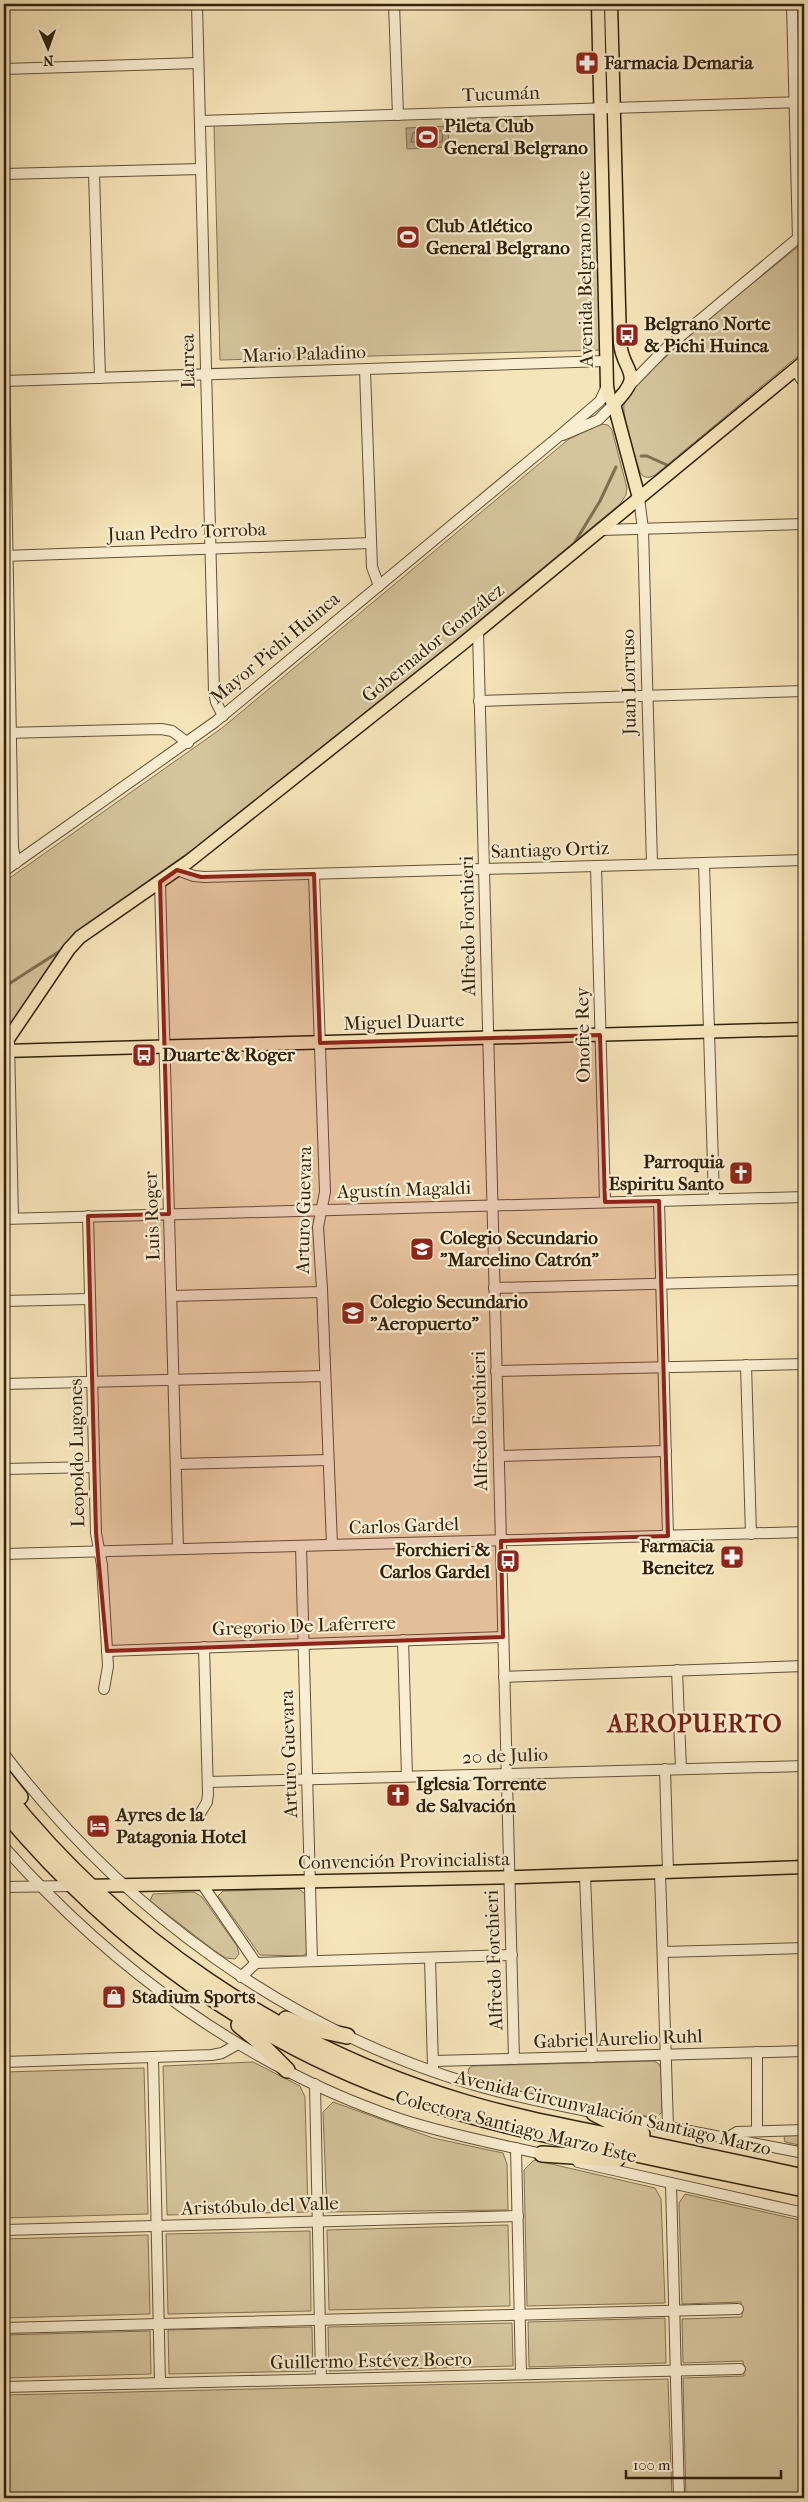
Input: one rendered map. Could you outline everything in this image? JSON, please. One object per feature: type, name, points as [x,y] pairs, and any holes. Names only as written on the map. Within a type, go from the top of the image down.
[{"type":"highway","points":[[4,1777],[31,1812],[50,1845]]},
{"type":"highway","name":"Avenida Circunvalación Santiago Marzo","points":[[4,1792],[50,1845],[90,1886],[132,1924],[177,1959],[244,2004],[299,2036],[356,2063],[429,2091],[522,2117],[799,2176]]},
{"type":"highway","name":"Avenida Circunvalación Santiago Marzo","points":[[4,1810],[72,1886],[125,1935],[189,1983],[255,2026],[325,2062],[396,2092],[520,2129],[804,2189]]},
{"type":"highway","points":[[125,1935],[161,1974],[251,2034],[286,2070]]},
{"type":"highway","points":[[177,1959],[214,1975],[295,2024],[347,2036]]},
{"type":"highway","points":[[594,2113],[633,2132],[734,2154],[799,2176]]},
{"type":"highway","points":[[542,2154],[606,2157],[697,2176],[771,2182]]},
{"type":"main road","name":"Avenida Belgrano Norte","points":[[598,4],[607,386],[609,397],[614,404],[639,498]]},
{"type":"main road","name":"Avenida Belgrano Norte","points":[[611,4],[620,343],[631,376],[627,388]]},
{"type":"main road","points":[[606,362],[613,354],[625,359]]},
{"type":"main road","name":"Gobernador González","points":[[6,1046],[76,941],[177,870],[478,631],[800,366]]},
{"type":"main road","name":"Mayor Pichi Huinca","points":[[614,404],[627,388]]},
{"type":"main road","name":"Miguel Duarte","points":[[6,1046],[165,1047],[804,1029]]},
{"type":"main road","name":"Convención Provincialista","points":[[72,1886],[509,1877],[804,1867]]},
{"type":"street","name":"Larrea","points":[[197,4],[214,692],[216,702],[223,716]]},
{"type":"street","points":[[394,4],[398,115]]},
{"type":"street","points":[[792,4],[799,102],[801,236]]},
{"type":"street","points":[[4,69],[198,63]]},
{"type":"street","name":"Tucumán","points":[[200,121],[799,102]]},
{"type":"street","points":[[4,174],[201,168]]},
{"type":"street","points":[[94,172],[100,378]]},
{"type":"street","name":"Mayor Pichi Huinca","points":[[627,388],[664,350],[801,236]]},
{"type":"street","name":"Mayor Pichi Huinca","points":[[625,359],[638,365],[664,350]]},
{"type":"street","name":"Mario Paladino","points":[[4,381],[606,362]]},
{"type":"street","points":[[4,366],[7,733],[12,848],[16,863]]},
{"type":"street","points":[[800,366],[804,382]]},
{"type":"street","points":[[365,370],[372,567],[379,586]]},
{"type":"street","name":"Mayor Pichi Huinca","points":[[4,871],[188,743],[223,716],[558,437],[600,400],[607,386]]},
{"type":"street","name":"Mayor Pichi Huinca","points":[[558,437],[598,420],[614,404]]},
{"type":"street","name":"Juan Lorruso","points":[[639,498],[643,528],[652,864]]},
{"type":"street","points":[[601,530],[804,524]]},
{"type":"street","name":"Juan Pedro Torroba","points":[[6,556],[371,543]]},
{"type":"street","name":"Alfredo Forchieri","points":[[478,631],[514,2059]]},
{"type":"street","points":[[479,701],[804,691]]},
{"type":"street","points":[[7,733],[161,729],[172,731],[188,743]]},
{"type":"street","name":"Santiago Ortiz","points":[[177,870],[204,878],[804,860]]},
{"type":"street","points":[[704,863],[714,1199]]},
{"type":"street","name":"Onofre Rey","points":[[596,866],[605,1202]]},
{"type":"street","name":"Arturo Guevara","points":[[314,874],[325,1192],[323,1210],[318,1227],[332,1545]]},
{"type":"street","name":"Luis Roger","points":[[160,882],[178,1549]]},
{"type":"street","points":[[6,1046],[9,1219]]},
{"type":"street","name":"Agustín Magaldi","points":[[9,1219],[804,1196]]},
{"type":"street","points":[[659,1200],[668,1536]]},
{"type":"street","name":"Leopoldo Lugones","points":[[88,1216],[96,1538],[99,1551],[108,1669],[104,1689]]},
{"type":"street","points":[[494,1288],[804,1280]]},
{"type":"street","points":[[172,1296],[322,1292]]},
{"type":"street","points":[[4,1301],[90,1299]]},
{"type":"street","points":[[496,1372],[804,1364]]},
{"type":"street","points":[[746,1365],[751,1534]]},
{"type":"street","points":[[4,1384],[325,1376]]},
{"type":"street","points":[[499,1456],[666,1451]]},
{"type":"street","points":[[176,1464],[328,1460]]},
{"type":"street","points":[[4,1470],[94,1467]]},
{"type":"street","name":"Carlos Gardel","points":[[4,1554],[804,1532]]},
{"type":"street","name":"Arturo Guevara","points":[[301,1546],[312,1961]]},
{"type":"street","name":"Gregorio De Laferrere","points":[[107,1650],[503,1637]]},
{"type":"street","points":[[403,1640],[407,1776]]},
{"type":"street","points":[[201,1812],[208,1800],[204,1647]]},
{"type":"street","points":[[504,1676],[804,1666]]},
{"type":"street","points":[[677,1670],[681,1769]]},
{"type":"street","name":"Colectora Santiago Marzo Este","points":[[4,1754],[58,1821],[124,1886],[174,1929],[241,1977],[347,2036],[518,2097],[804,2153]]},
{"type":"street","name":"20 de Julio","points":[[208,1782],[804,1766]]},
{"type":"street","points":[[666,1769],[663,1952],[668,2127]]},
{"type":"street","name":"Colectora Santiago Marzo Este","points":[[4,1848],[81,1927],[129,1968],[180,2006],[238,2044],[315,2084],[416,2124],[804,2213]]},
{"type":"street","points":[[585,1875],[592,2057]]},
{"type":"street","points":[[202,1884],[256,1963]]},
{"type":"street","name":"Convención Provincialista","points":[[4,1887],[72,1886]]},
{"type":"street","points":[[663,1952],[804,1948]]},
{"type":"street","points":[[241,1977],[256,1963],[512,1956]]},
{"type":"street","points":[[430,1958],[433,2066]]},
{"type":"street","points":[[4,2062],[212,2055],[222,2053],[238,2044]]},
{"type":"street","name":"Gabriel Aurelio Ruhl","points":[[433,2066],[514,2059],[804,2051]]},
{"type":"street","points":[[757,2052],[757,2131]]},
{"type":"street","points":[[153,2057],[160,2383]]},
{"type":"street","points":[[315,2084],[321,2379]]},
{"type":"street","points":[[726,2138],[735,2132],[804,2130]]},
{"type":"street","points":[[516,2148],[521,2374]]},
{"type":"street","points":[[671,2183],[679,2498]]},
{"type":"street","name":"Aristóbulo del Valle","points":[[4,2230],[518,2216]]},
{"type":"street","points":[[4,2328],[738,2309]]},
{"type":"street","name":"Guillermo Estévez Boero","points":[[4,2387],[740,2369]]},
{"type":"highlighted area","points":[[177,870],[201,877],[314,874],[320,1043],[600,1035],[605,1202],[659,1201],[668,1536],[501,1541],[503,1637],[107,1651],[96,1533],[88,1216],[169,1214],[160,882]]},
{"type":"shaded area","name":"Club Atlético General Belgrano","points":[[596,114],[602,350],[220,360],[214,125]]},
{"type":"shaded area","points":[[804,242],[804,351],[655,475],[650,477],[644,476],[639,470],[625,418],[624,404],[631,392],[649,372],[675,349]]},
{"type":"shaded area","points":[[600,424],[608,425],[612,430],[627,488],[626,495],[620,504],[452,643],[196,847],[78,930],[60,951],[4,1035],[4,882],[222,728],[569,439]]},
{"type":"shaded area","points":[[299,1889],[305,1894],[307,1953],[302,1956],[260,1955],[218,1896],[223,1891]]},
{"type":"shaded area","points":[[194,1892],[202,1897],[237,1946],[239,1954],[235,1959],[226,1958],[215,1951],[150,1901],[153,1894]]},
{"type":"shaded area","points":[[654,2061],[659,2064],[661,2069],[662,2112],[656,2118],[527,2093],[472,2077],[468,2073],[469,2068],[473,2066]]},
{"type":"shaded area","points":[[253,2062],[300,2086],[305,2097],[308,2212],[167,2215],[163,2066]]},
{"type":"shaded area","points":[[144,2068],[148,2214],[4,2218],[4,2072]]},
{"type":"shaded area","points":[[333,2102],[433,2138],[503,2153],[507,2164],[508,2210],[327,2212],[323,2112]]},
{"type":"shaded area","points":[[786,2135],[804,2135],[804,2146],[785,2142],[784,2138]]},
{"type":"shaded area","points":[[534,2160],[655,2188],[661,2199],[665,2303],[527,2306],[524,2170]]},
{"type":"shaded area","points":[[685,2194],[804,2221],[804,2498],[686,2498],[683,2378],[744,2376],[743,2361],[683,2363],[682,2319],[742,2317],[741,2302],[682,2304],[679,2203]]},
{"type":"shaded area","points":[[508,2225],[510,2306],[329,2310],[327,2230]]},
{"type":"shaded area","points":[[310,2231],[311,2311],[168,2314],[166,2234]]},
{"type":"shaded area","points":[[148,2235],[150,2314],[4,2318],[4,2239]]},
{"type":"shaded area","points":[[665,2318],[666,2363],[529,2367],[528,2322]]},
{"type":"shaded area","points":[[512,2323],[513,2366],[329,2371],[328,2327]]},
{"type":"shaded area","points":[[312,2327],[313,2371],[169,2374],[168,2330]]},
{"type":"shaded area","points":[[150,2331],[151,2374],[4,2378],[4,2335]]},
{"type":"shaded area","points":[[668,2379],[672,2498],[4,2498],[4,2395]]},
{"type":"water","name":"Pileta Club General Belgrano","points":[[448,126],[449,147],[407,149],[406,128]]},
{"type":"waterway","points":[[641,456],[647,456],[667,465]]},
{"type":"waterway","points":[[575,542],[600,501],[616,467]]},
{"type":"waterway","points":[[4,987],[60,951]]},
{"type":"place","name":"Farmacia Demaria","points":[[587,63]]},
{"type":"place","name":"Pileta Club General Belgrano","points":[[427,137]]},
{"type":"place","name":"Club Atlético General Belgrano","points":[[408,237]]},
{"type":"place","name":"Belgrano Norte & Pichi Huinca","points":[[627,335]]},
{"type":"place","name":"Duarte & Roger","points":[[144,1055]]},
{"type":"place","name":"Parroquia Espiritu Santo","points":[[741,1173]]},
{"type":"place","name":"Colegio Secundario \"Marcelino Catrón\"","points":[[422,1249]]},
{"type":"place","name":"Colegio Secundario \"Aeropuerto\"","points":[[353,1313]]},
{"type":"place","name":"Farmacia Beneitez","points":[[732,1557]]},
{"type":"place","name":"Forchieri & Carlos Gardel","points":[[508,1561]]},
{"type":"place","name":"Iglesia Torrente de Salvación","points":[[398,1795]]},
{"type":"place","name":"Ayres de la Patagonia Hotel","points":[[98,1826]]},
{"type":"place","name":"Stadium Sports","points":[[114,1997]]},
{"type":"district","name":"AEROPUERTO","points":[[695,1724]]}]
